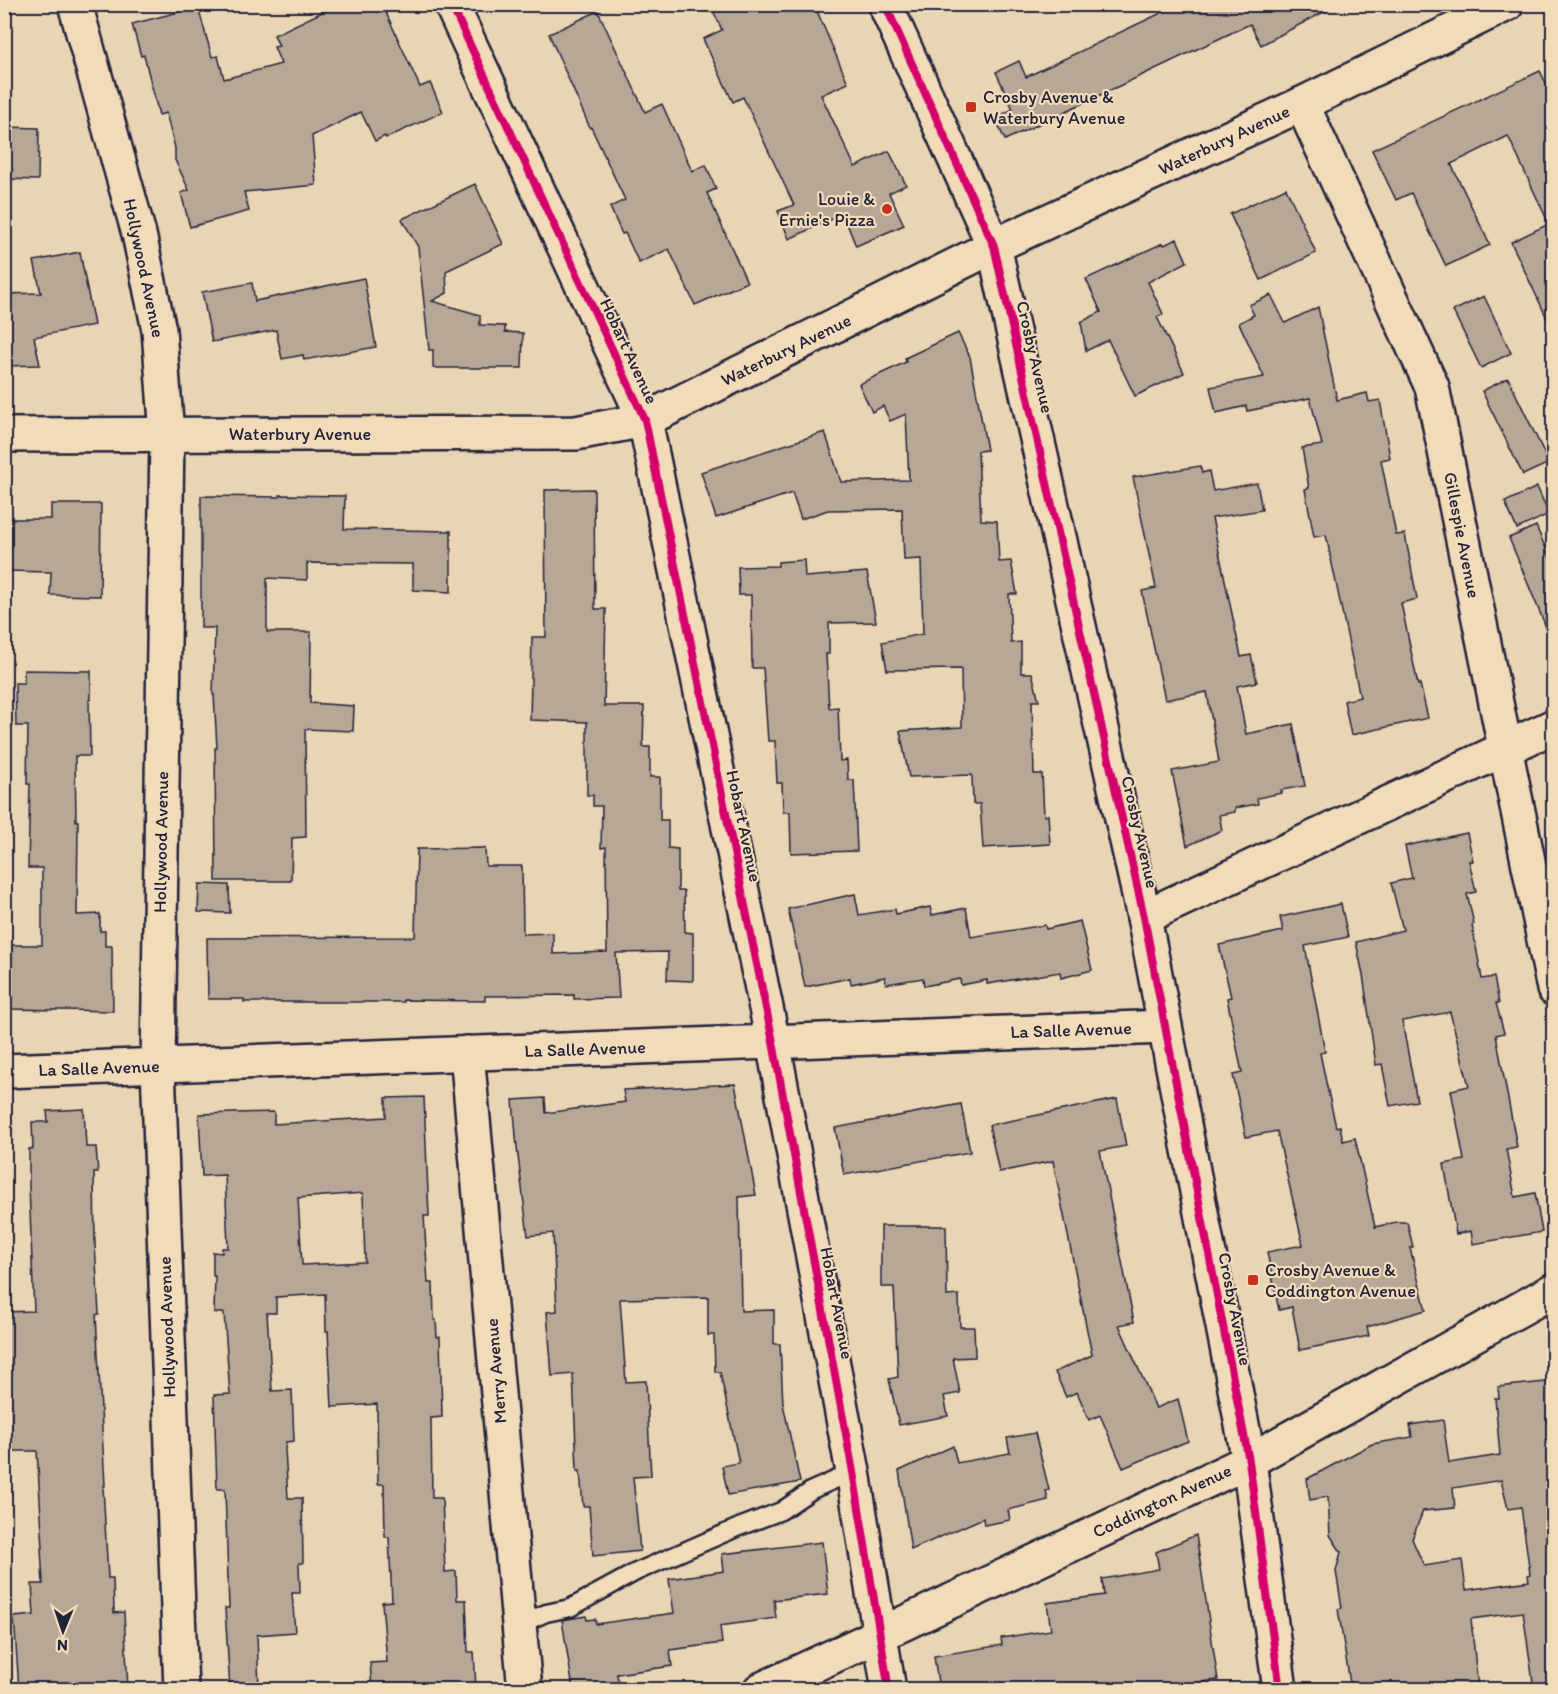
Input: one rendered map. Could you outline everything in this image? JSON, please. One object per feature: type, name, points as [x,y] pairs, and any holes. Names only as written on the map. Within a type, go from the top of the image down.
[{"type":"street","name":"Hollywood Avenue","points":[[75,4],[139,234],[159,330],[167,435],[158,1066],[181,1689]]},
{"type":"street","name":"Hobart Avenue","points":[[451,4],[645,420],[773,1042],[853,1472],[889,1689]]},
{"type":"street","name":"Crosby Avenue","points":[[885,4],[994,246],[1144,917],[1166,1027],[1249,1461],[1280,1689]]},
{"type":"street","name":"Waterbury Avenue","points":[[4,435],[576,433],[645,420],[994,246],[1302,104],[1507,4]]},
{"type":"street","name":"Gillespie Avenue","points":[[1302,104],[1432,387],[1554,989]]},
{"type":"street","points":[[1144,917],[1554,726]]},
{"type":"street","name":"La Salle Avenue","points":[[4,1071],[1166,1027]]},
{"type":"street","name":"Merry Avenue","points":[[467,1053],[525,1689]]},
{"type":"street","name":"Coddington Avenue","points":[[759,1689],[1249,1461],[1554,1290]]},
{"type":"lane","points":[[519,1625],[546,1613],[570,1608],[636,1572],[781,1511],[812,1490],[853,1472]]},
{"type":"building","points":[[339,4],[382,4],[420,87],[430,83],[443,112],[375,141],[361,112],[312,136],[316,185],[244,192],[249,211],[190,227],[181,193],[189,190],[175,160],[175,148],[166,113],[159,115],[144,55],[141,56],[132,24],[198,7],[212,57],[218,56],[224,79],[281,64],[274,47],[279,46],[274,35]]},
{"type":"building","points":[[710,4],[814,4],[848,83],[821,95],[855,167],[889,151],[906,185],[889,193],[904,225],[856,246],[843,214],[789,239],[778,211],[794,205],[743,97],[733,102],[703,39],[722,30]]},
{"type":"building","points":[[1180,4],[1339,4],[1261,45],[1250,24],[1005,140],[995,118],[1013,109],[996,72],[1019,61],[1026,77]]},
{"type":"building","points":[[598,11],[645,112],[662,104],[692,171],[706,165],[716,189],[707,193],[747,282],[695,305],[669,249],[639,263],[625,233],[622,234],[610,207],[625,200],[590,128],[549,34]]},
{"type":"building","points":[[1540,71],[1554,99],[1554,333],[1511,242],[1549,224],[1508,136],[1451,164],[1490,245],[1446,266],[1411,193],[1396,200],[1372,150]]},
{"type":"building","points":[[4,127],[39,128],[38,180],[4,179]]},
{"type":"building","points":[[475,184],[503,244],[446,271],[447,293],[432,301],[480,315],[480,325],[505,326],[505,332],[523,333],[522,368],[433,368],[433,350],[429,350],[418,247],[402,219]]},
{"type":"building","points":[[1286,188],[1316,253],[1261,280],[1230,214]]},
{"type":"building","points":[[1177,239],[1187,262],[1148,282],[1163,314],[1157,317],[1184,373],[1135,396],[1108,340],[1086,351],[1081,322],[1101,312],[1086,279],[1163,243],[1164,245]]},
{"type":"building","points":[[80,252],[94,325],[34,337],[40,365],[4,366],[4,294],[41,293],[34,261]]},
{"type":"building","points":[[364,278],[376,347],[304,360],[303,355],[282,359],[276,330],[212,342],[202,292],[252,283],[255,301]]},
{"type":"building","points":[[1271,295],[1285,323],[1318,307],[1337,400],[1367,393],[1369,402],[1380,400],[1390,458],[1381,460],[1396,535],[1405,534],[1417,599],[1401,603],[1418,685],[1420,684],[1428,718],[1351,735],[1344,701],[1360,697],[1326,535],[1314,537],[1305,489],[1309,488],[1302,448],[1322,445],[1310,398],[1247,411],[1246,406],[1216,413],[1210,387],[1264,377],[1239,323],[1254,315],[1249,305]]},
{"type":"building","points":[[1484,296],[1511,353],[1481,368],[1453,311]]},
{"type":"building","points":[[958,333],[970,357],[987,450],[978,451],[981,520],[997,521],[999,562],[1011,561],[1017,594],[1009,594],[1011,643],[1021,642],[1021,673],[1032,673],[1039,701],[1032,701],[1034,774],[1042,774],[1044,816],[1048,815],[1050,844],[983,848],[980,804],[973,804],[972,775],[909,777],[900,731],[962,727],[961,669],[887,670],[882,642],[923,634],[921,559],[904,560],[902,509],[828,510],[801,519],[792,493],[716,518],[701,472],[825,432],[841,482],[909,480],[906,414],[890,421],[883,406],[872,412],[859,384],[906,362],[905,358]]},
{"type":"building","points":[[1508,378],[1549,463],[1523,475],[1482,391]]},
{"type":"building","points":[[1200,466],[1202,473],[1209,471],[1213,491],[1257,483],[1262,510],[1212,518],[1241,657],[1251,655],[1257,682],[1237,686],[1246,734],[1293,724],[1305,786],[1281,790],[1282,793],[1257,798],[1258,804],[1235,808],[1235,812],[1219,815],[1222,830],[1187,846],[1172,771],[1219,762],[1207,692],[1165,700],[1142,591],[1156,588],[1133,477]]},
{"type":"building","points":[[1537,487],[1549,514],[1517,529],[1505,502]]},
{"type":"building","points":[[594,489],[595,609],[606,609],[604,706],[644,706],[643,747],[650,747],[650,777],[660,777],[660,820],[668,820],[668,848],[678,849],[678,891],[684,891],[685,932],[693,933],[693,981],[667,980],[668,952],[616,953],[619,998],[574,999],[574,995],[485,996],[485,1001],[403,1000],[403,1002],[244,1002],[244,999],[208,999],[207,938],[415,937],[417,849],[485,848],[486,866],[522,866],[523,934],[553,933],[553,954],[607,952],[606,847],[601,848],[602,806],[593,806],[593,795],[587,795],[587,722],[530,720],[532,637],[546,637],[545,490]]},
{"type":"building","points":[[280,495],[345,496],[344,529],[451,531],[451,592],[413,590],[413,564],[307,563],[307,580],[267,578],[267,632],[311,632],[310,703],[354,706],[353,731],[305,729],[306,837],[292,838],[291,881],[216,881],[215,748],[217,748],[213,695],[215,628],[201,628],[201,496],[280,497]]},
{"type":"building","points":[[51,504],[101,504],[100,596],[50,595],[51,572],[4,571],[4,519],[51,519]]},
{"type":"building","points":[[1536,526],[1554,567],[1553,644],[1509,538]]},
{"type":"building","points":[[804,560],[805,577],[867,572],[876,622],[829,623],[829,654],[826,654],[829,708],[838,707],[840,761],[847,760],[848,780],[854,780],[857,851],[791,853],[790,812],[783,812],[782,783],[777,783],[775,741],[768,741],[763,668],[752,668],[751,595],[739,595],[738,567],[778,566],[778,562]]},
{"type":"building","points":[[24,670],[91,671],[90,756],[75,756],[76,821],[78,821],[77,915],[100,914],[100,931],[105,931],[105,946],[112,946],[113,1011],[8,1009],[8,945],[42,945],[42,868],[28,868],[30,784],[27,784],[28,726],[16,726],[15,683],[24,683]]},
{"type":"building","points":[[1467,833],[1473,861],[1469,861],[1476,892],[1467,894],[1474,924],[1472,925],[1482,979],[1494,977],[1499,1003],[1496,1003],[1504,1033],[1496,1035],[1517,1147],[1506,1149],[1515,1197],[1535,1193],[1542,1232],[1473,1244],[1471,1231],[1456,1234],[1444,1164],[1464,1160],[1451,1090],[1469,1086],[1450,1012],[1402,1021],[1417,1101],[1390,1106],[1382,1064],[1376,1065],[1356,942],[1403,930],[1391,883],[1412,878],[1405,846]]},
{"type":"building","points":[[199,884],[229,885],[230,913],[198,912]]},
{"type":"building","points":[[855,894],[859,915],[895,909],[896,914],[930,907],[932,915],[966,908],[971,937],[1045,925],[1046,929],[1080,921],[1092,970],[1061,978],[1060,972],[987,984],[987,980],[961,985],[960,979],[924,986],[923,978],[886,984],[885,977],[851,984],[850,978],[805,987],[788,909]]},
{"type":"building","points":[[1341,904],[1348,937],[1305,946],[1325,1052],[1320,1053],[1327,1087],[1336,1127],[1340,1126],[1343,1141],[1355,1138],[1375,1227],[1407,1222],[1413,1247],[1410,1248],[1426,1310],[1367,1327],[1369,1336],[1300,1350],[1292,1307],[1279,1310],[1267,1252],[1303,1245],[1277,1131],[1246,1137],[1233,1075],[1242,1073],[1227,998],[1231,997],[1219,945],[1283,931],[1280,917]]},
{"type":"building","points":[[735,1084],[756,1195],[739,1197],[741,1311],[774,1310],[774,1344],[780,1344],[783,1404],[800,1482],[728,1495],[722,1466],[739,1463],[720,1372],[715,1372],[714,1335],[708,1335],[708,1297],[620,1299],[626,1382],[646,1381],[651,1476],[633,1477],[640,1551],[593,1556],[589,1506],[583,1506],[580,1471],[577,1471],[573,1374],[552,1376],[547,1312],[557,1311],[553,1233],[528,1236],[513,1100],[545,1098],[546,1113],[625,1102],[623,1090]]},
{"type":"building","points":[[424,1097],[429,1216],[424,1216],[428,1283],[433,1283],[434,1320],[436,1320],[437,1337],[440,1337],[442,1417],[431,1418],[432,1498],[442,1498],[445,1572],[456,1571],[457,1600],[466,1600],[468,1652],[474,1652],[476,1689],[372,1689],[370,1663],[387,1662],[382,1602],[392,1601],[389,1537],[385,1537],[384,1484],[378,1484],[377,1404],[332,1407],[325,1294],[276,1297],[276,1313],[267,1313],[272,1391],[292,1390],[294,1441],[286,1442],[285,1449],[288,1498],[302,1498],[303,1563],[299,1563],[300,1593],[292,1593],[295,1632],[257,1635],[259,1689],[230,1689],[225,1608],[229,1608],[225,1489],[217,1489],[214,1395],[230,1394],[224,1313],[214,1313],[215,1276],[213,1276],[213,1252],[222,1253],[222,1248],[228,1248],[225,1175],[202,1176],[199,1114],[274,1112],[274,1124],[386,1117],[386,1098]],"holes":[[[363,1193],[365,1262],[302,1265],[298,1198]]]},
{"type":"building","points":[[1117,1099],[1126,1146],[1100,1151],[1134,1322],[1119,1325],[1156,1408],[1178,1399],[1188,1441],[1123,1468],[1100,1415],[1089,1420],[1077,1392],[1066,1397],[1055,1372],[1092,1355],[1053,1161],[999,1172],[989,1125]]},
{"type":"building","points":[[961,1104],[970,1152],[844,1175],[835,1128]]},
{"type":"building","points":[[84,1109],[86,1147],[96,1147],[98,1173],[94,1173],[99,1314],[96,1315],[108,1578],[113,1578],[114,1613],[124,1612],[128,1689],[19,1689],[14,1617],[34,1615],[32,1584],[43,1584],[41,1548],[43,1548],[37,1451],[4,1451],[4,1312],[34,1311],[29,1186],[29,1149],[33,1149],[32,1122],[48,1122],[47,1111]]},
{"type":"building","points":[[881,1226],[946,1226],[947,1296],[959,1295],[960,1327],[974,1327],[975,1357],[953,1358],[960,1393],[944,1396],[948,1416],[899,1425],[889,1379],[898,1377],[894,1287],[881,1287]]},
{"type":"building","points":[[1554,1381],[1554,1689],[1534,1689],[1523,1612],[1471,1619],[1478,1688],[1351,1689],[1338,1609],[1342,1608],[1336,1571],[1341,1552],[1330,1535],[1328,1497],[1310,1500],[1307,1479],[1372,1444],[1412,1437],[1410,1425],[1443,1420],[1449,1463],[1500,1455],[1495,1398],[1499,1398],[1498,1387]],"holes":[[[1501,1480],[1508,1509],[1521,1507],[1529,1581],[1466,1590],[1462,1560],[1424,1566],[1412,1539],[1423,1511],[1455,1508],[1453,1488]]]},
{"type":"building","points":[[1035,1433],[1049,1490],[1046,1491],[1048,1500],[1008,1510],[1010,1520],[984,1525],[983,1518],[911,1550],[899,1471],[953,1446],[957,1463],[1010,1453],[1007,1438]]},
{"type":"building","points":[[1196,1535],[1218,1680],[1187,1684],[1188,1689],[939,1689],[934,1656],[1002,1645],[1001,1638],[1051,1630],[1047,1603],[1104,1595],[1102,1579],[1159,1569],[1156,1552]]},
{"type":"building","points":[[822,1542],[828,1594],[774,1600],[776,1618],[720,1626],[722,1643],[670,1650],[672,1666],[617,1674],[619,1689],[573,1689],[562,1620],[586,1616],[587,1620],[595,1619],[596,1624],[674,1613],[669,1579],[724,1571],[722,1554]]},
{"type":"cycle path","points":[[451,4],[645,420],[773,1042],[853,1472],[889,1690]]},
{"type":"cycle path","points":[[885,4],[994,246],[1144,917],[1249,1461],[1280,1690]]},
{"type":"place","name":"Crosby Avenue & Waterbury Avenue","points":[[971,107]]},
{"type":"place","name":"Louie & Ernie's Pizza","points":[[887,209]]},
{"type":"place","name":"Crosby Avenue & Coddington Avenue","points":[[1253,1280]]}]
